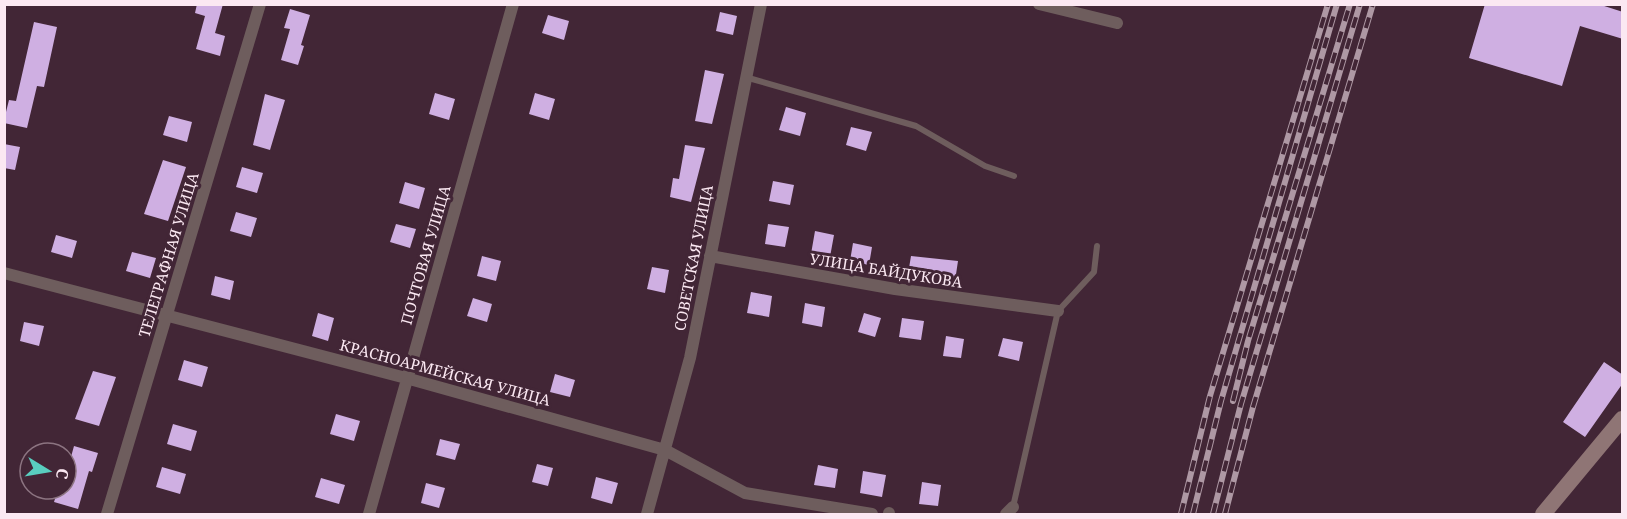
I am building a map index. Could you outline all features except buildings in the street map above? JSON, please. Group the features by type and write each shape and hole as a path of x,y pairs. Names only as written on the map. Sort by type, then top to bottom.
{"street":[{"name":"ТЕЛЕГРАФНАЯ УЛИЦА","path":"107,514 260,4"},
{"name":"ПОЧТОВАЯ УЛИЦА","path":"369,514 513,4"},
{"name":"СОВЕТСКАЯ УЛИЦА","path":"647,514 690,358 761,4"},
{"path":"1039,4 1117,24"},
{"name":"УЛИЦА БАЙДУКОВА","path":"710,256 896,289 1058,311"},
{"name":"КРАСНОАРМЕЙСКАЯ УЛИЦА","path":"4,273 167,314 665,450 745,493 872,514"},
{"path":"1543,514 1623,419"}],"lane":[{"path":"745,77 916,126 985,166 1014,176"},
{"path":"1010,511 1058,311 1094,272 1097,246"}],"railway":[{"path":"1181,514 1210,396 1328,4"},
{"path":"1193,514 1221,401 1337,4"},
{"path":"1233,401 1248,341 1350,4"},
{"path":"1213,514 1241,404 1360,4"},
{"path":"1225,514 1253,407 1373,4"}]}
